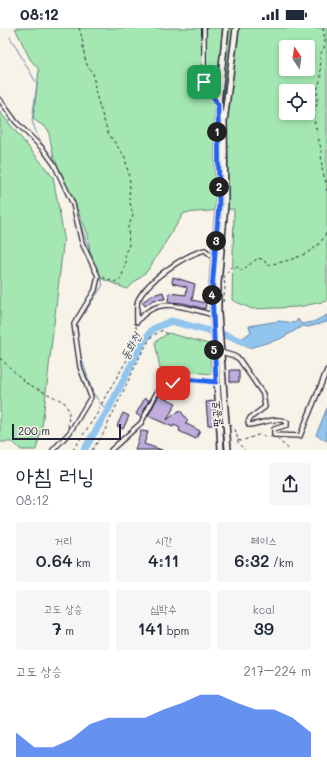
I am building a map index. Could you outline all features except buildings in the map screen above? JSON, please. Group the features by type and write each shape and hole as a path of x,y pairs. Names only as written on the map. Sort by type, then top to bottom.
{"main road":[{"path":"221,450 212,314 213,257 219,204 218,105 226,28"},
{"path":"218,316 220,262 225,204 224,122 236,28"},
{"name":"팔공로","path":"218,316 228,450"}],"street":[{"path":"204,28 204,82 218,105 224,122"},
{"path":"0,100 16,122 43,149 54,164 72,204 82,243 98,276 95,290 74,324 80,368 91,397 70,432 53,450"},
{"path":"137,322 137,302 148,287 185,257 193,253 205,250 213,257"},
{"path":"137,322 149,310 164,304 218,316"},
{"path":"221,352 234,356 239,360 263,394 265,407 250,418 248,422 250,425 273,420 287,422 287,425 274,429 274,435 300,436 327,370"},
{"path":"111,450 141,423 157,392 173,383 185,379 216,382"}],"path":[{"path":"79,28 85,56 90,70 93,73 96,95 105,124 110,137 125,157 130,182 128,192 133,216 128,226 129,245 125,253 126,262 122,276 121,279 114,282 102,277"},
{"path":"323,28 324,48 320,55 321,78 317,90 317,104 313,116 321,149 322,169 327,186"},
{"path":"220,304 222,303 225,288 224,276 231,268 238,267 241,271 258,258 264,260 267,266 290,260 315,248 323,242 327,230"},
{"path":"73,450 101,406 130,355 136,339 137,322"},
{"path":"92,450 103,434 142,352 152,336 163,330 168,335"},
{"path":"0,358 26,383 64,402 69,411 68,427 70,432"},
{"path":"227,422 235,429 238,440 245,450"},
{"path":"238,440 243,441 252,436 261,435 278,440 290,450"}],"green space":[{"path":"15,28 327,28 327,301 298,307 252,309 232,300 234,209 184,213 148,270 127,289 100,278 90,254 88,234 54,158 48,129 33,119 39,70 30,59"},
{"path":"0,112 53,177 64,237 42,427 36,450 21,450 13,442 0,442"},
{"path":"168,333 209,344 212,374 160,369 155,342"}],"water":[{"path":"327,315 327,322 308,327 303,326 280,339 249,348 237,342 251,332 249,326 279,321 295,323 298,319 301,324 313,322"},
{"path":"327,408 327,441 316,435"}],"waterway":[{"path":"10,37 37,84 32,121 39,139 61,172 67,187"},
{"path":"76,211 95,266"},
{"path":"79,347 77,324 103,285 100,277"},
{"name":"동화천","path":"84,450 107,412 143,342 153,329 171,321 228,336 247,343"},
{"path":"80,354 93,393 107,412"}],"route":[{"path":"173,383 185,379 216,382 212,290 213,257 217,234 219,204 217,128 218,105 204,82"}]}
